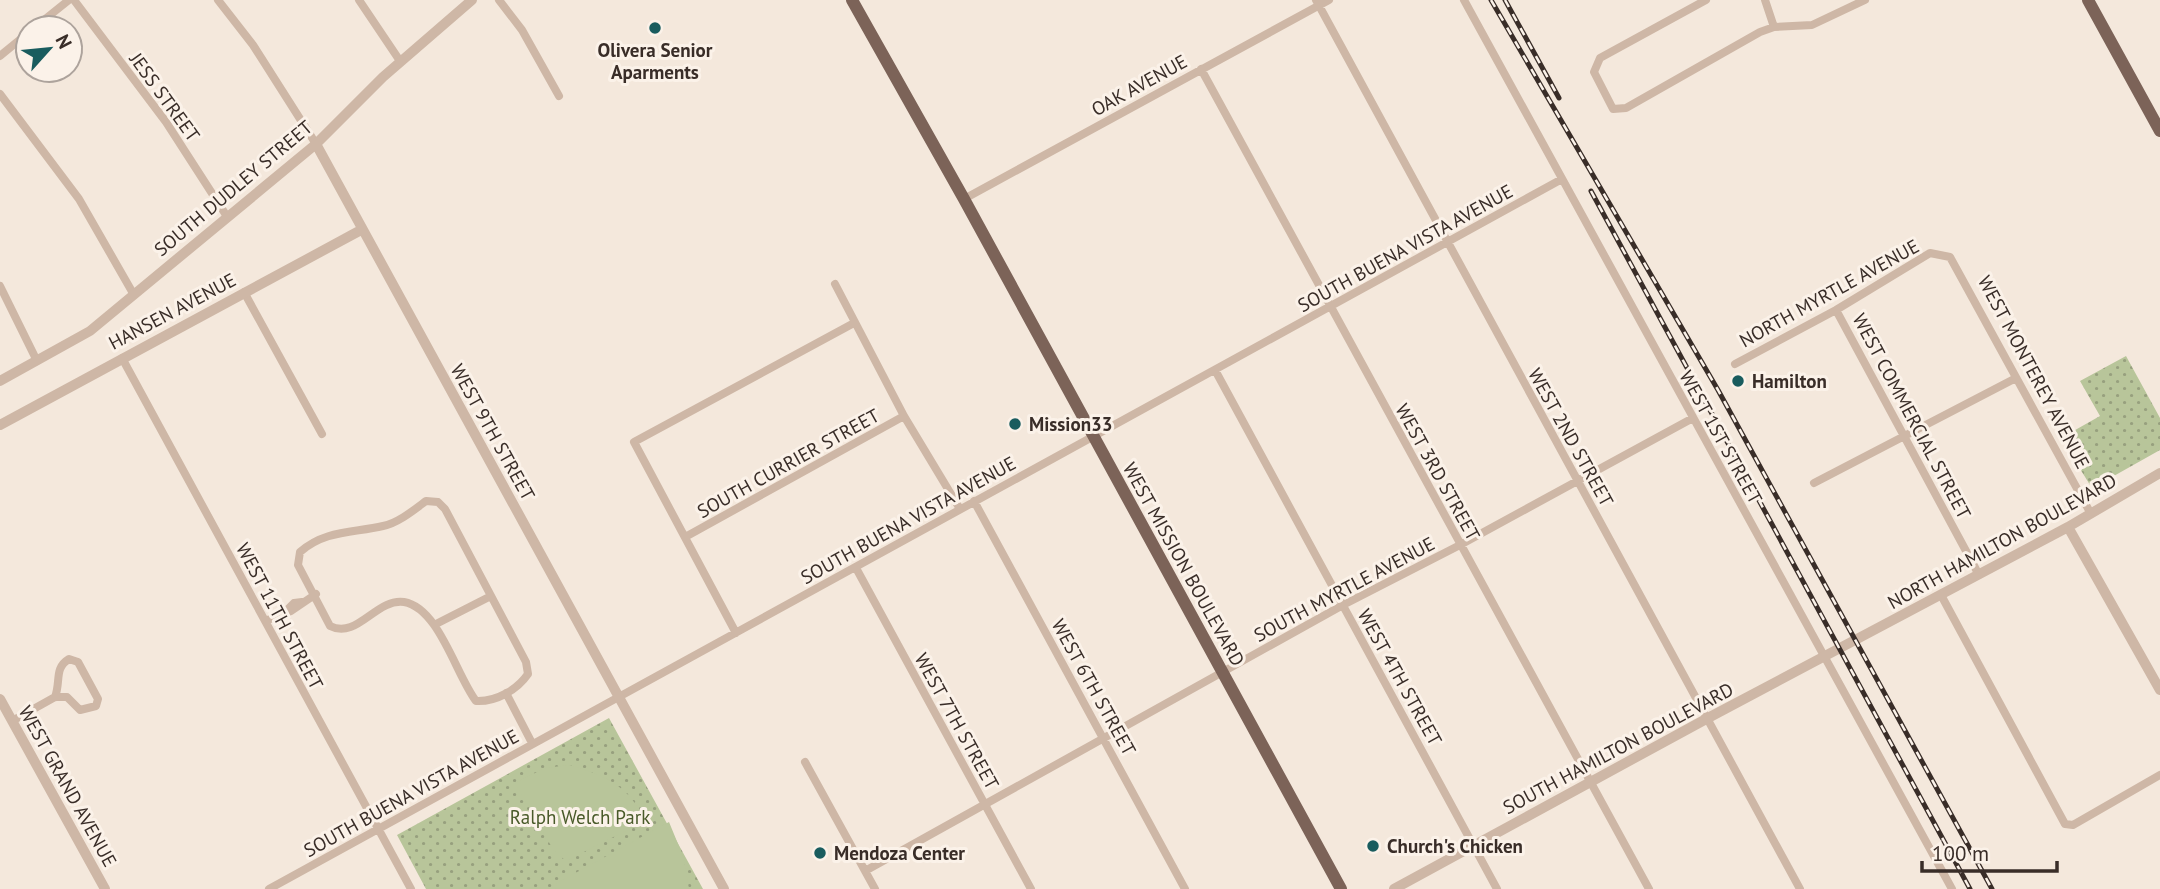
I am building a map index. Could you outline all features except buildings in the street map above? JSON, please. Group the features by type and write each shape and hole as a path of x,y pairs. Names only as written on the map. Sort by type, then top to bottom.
{"main road":[{"name":"WEST MISSION BOULEVARD","path":"852,0 964,199 1221,674 1341,889"},
{"path":"2088,0 2160,131"}],"street":[{"path":"53,14 72,0"},
{"name":"JESS STREET","path":"72,0 166,122 226,215"},
{"name":"WEST 9TH STREET","path":"218,0 253,45 316,144 724,889"},
{"path":"359,0 400,61"},
{"name":"SOUTH DUDLEY STREET","path":"0,381 90,331 226,215 316,144 400,61 472,0"},
{"path":"499,0 522,30 559,96"},
{"name":"OAK AVENUE","path":"964,199 1318,3 1329,0"},
{"name":"WEST 1ST STREET","path":"1464,0 1952,889"},
{"path":"1706,0 1600,58 1594,72 1613,109 1626,108 1774,27 1812,25 1865,0"},
{"path":"1765,0 1774,27"},
{"name":"WEST 2ND STREET","path":"1318,3 1447,245 1800,889"},
{"path":"0,56 14,44"},
{"name":"WEST 3RD STREET","path":"1200,69 1649,889"},
{"path":"0,94 79,199 134,295"},
{"name":"SOUTH BUENA VISTA AVENUE","path":"270,889 974,501 1447,245 1562,179"},
{"name":"HANSEN AVENUE","path":"0,425 361,230"},
{"name":"NORTH MYRTLE AVENUE","path":"1735,364 1836,310 1930,253 1940,253"},
{"name":"WEST MONTEREY AVENUE","path":"1940,253 1950,257 1957,265 2091,514"},
{"path":"835,284 904,416 960,509"},
{"path":"0,286 37,361"},
{"path":"244,292 322,434"},
{"name":"WEST COMMERCIAL STREET","path":"1836,310 1979,575"},
{"path":"736,633 634,442 855,323"},
{"name":"WEST 11TH STREET","path":"122,358 411,889"},
{"name":"WEST 4TH STREET","path":"1215,370 1497,889"},
{"path":"1814,483 2016,378"},
{"name":"SOUTH CURRIER STREET","path":"687,537 904,416"},
{"name":"SOUTH MYRTLE AVENUE","path":"865,870 1221,674 1342,604 1460,545 1693,418"},
{"name":"NORTH HAMILTON BOULEVARD","path":"1860,639 2068,527 2160,473"},
{"path":"426,501 438,502 445,509 489,597 526,662 528,674 522,683 506,693 488,702 476,701 424,611 408,603 396,601 340,631 330,626 316,594 298,565 300,552 307,546 340,531 385,526 426,501"},
{"name":"WEST 6TH STREET","path":"974,501 1185,889"},
{"path":"2068,527 2160,690"},
{"name":"WEST 7TH STREET","path":"856,568 1031,889"},
{"path":"265,621 301,605 316,594"},
{"path":"1941,595 2065,824 2074,825 2160,775"},
{"path":"434,625 489,597"},
{"name":"SOUTH HAMILTON BOULEVARD","path":"1394,889 1708,718 1860,639"},
{"path":"12,721 55,697 67,697 80,710 96,706 98,699 78,662 69,659 58,670 60,685 55,697"},
{"path":"506,693 532,743"},
{"name":"WEST GRAND AVENUE","path":"0,699 105,889"},
{"path":"805,762 875,889"}],"green space":[{"path":"2126,356 2160,418 2160,450 2096,486 2090,485 2061,438 2100,416 2080,381"},
{"name":"Ralph Welch Park","path":"609,718 703,889 426,889 397,835"},
{"path":"570,765 615,784 632,799 645,821 566,861 554,851 515,783 545,768"},
{"path":"669,822 683,856 689,889 555,889 557,883"}],"railway":[{"path":"1491,0 1718,390 1992,889"},
{"path":"1505,0 1559,98"},
{"path":"1591,191 1970,889"}],"place":[{"name":"Olivera Senior Aparments","path":"655,28"},
{"name":"Hamilton","path":"1738,381"},
{"name":"Mission33","path":"1015,424"},
{"name":"Church's Chicken","path":"1373,846"},
{"name":"Mendoza Center","path":"820,853"}]}
